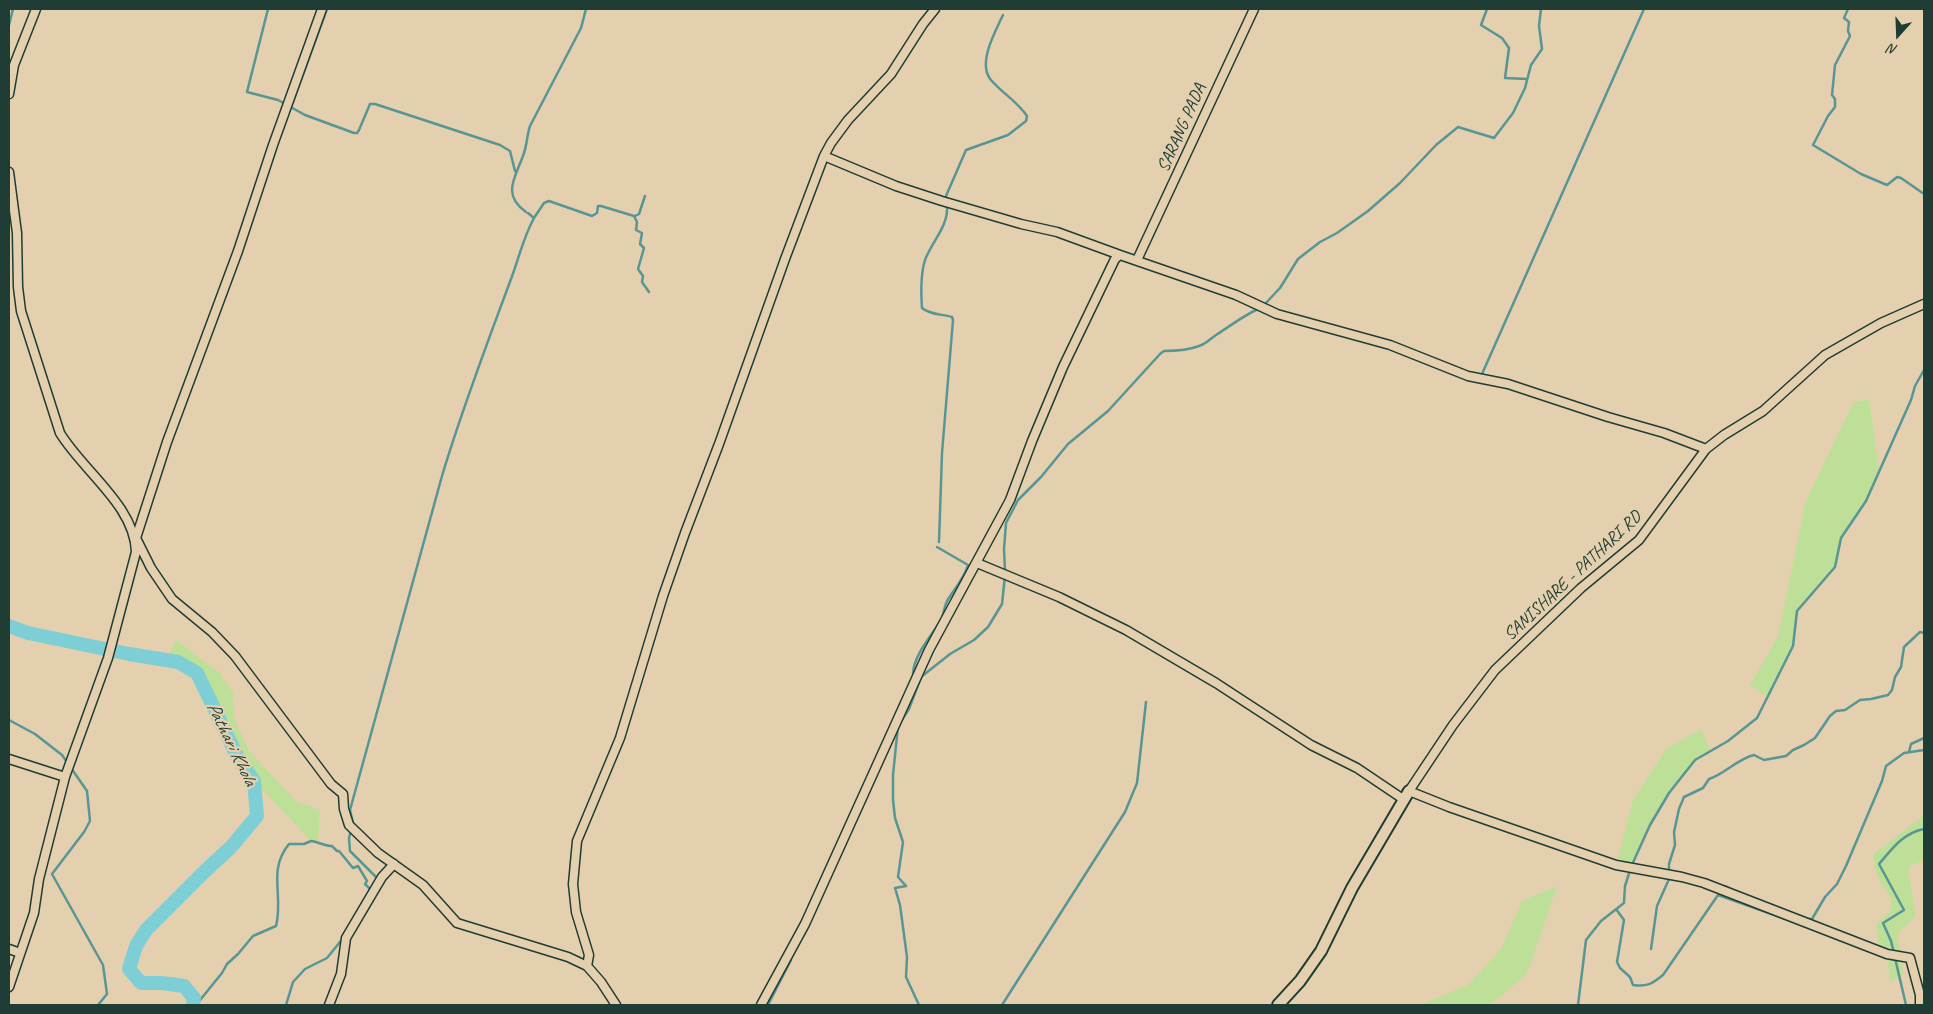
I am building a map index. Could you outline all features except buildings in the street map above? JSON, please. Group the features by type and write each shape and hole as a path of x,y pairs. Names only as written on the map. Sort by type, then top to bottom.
{"street":[{"path":"9,94 14,65 36,9"},
{"path":"9,986 34,914 39,879 65,777 114,637 136,552 136,538 168,442 238,251 273,145 322,9"},
{"path":"587,966 589,954 576,912 573,884 577,841 620,738 663,596 685,533 824,156 848,120 891,74 934,9"},
{"name":"SARANG PADA","path":"1137,260 1254,9"},
{"path":"824,156 896,186 1021,224 1057,232 1236,295 1277,314 1390,345 1468,376 1508,384 1608,417 1664,433 1706,449"},
{"path":"9,172 17,233 18,287 21,311 60,433 68,447 115,501 127,519 151,568 172,599 212,632 235,656 331,784 343,794 344,809 350,824 378,853 422,885 457,923 568,957 587,966 601,982 616,1005"},
{"path":"761,1005 805,924 929,650 1010,500 1063,366 1115,259 1120,255"},
{"name":"SANISHARE - PATHARI RD","path":"1406,795 1453,724 1495,670 1581,588 1639,540 1706,449 1724,435 1763,411 1825,355 1881,324 1924,304"},
{"path":"977,563 1067,600 1126,630 1216,683 1311,745 1406,795 1449,807 1616,865 1704,883 1887,954 1910,958 1920,995 1920,1005"},
{"path":"9,759 65,777"},
{"path":"1278,1005 1322,951 1352,888 1406,795"},
{"path":"329,1005 341,974 346,938 382,877 394,864"},
{"path":"9,949 20,953"}],"green space":[{"path":"1869,399 1879,469 1866,501 1841,538 1835,567 1797,611 1793,646 1768,697 1750,685 1778,636 1805,503 1853,403"},
{"path":"176,640 220,673 233,693 234,718 249,751 296,801 320,810 318,842 311,841 254,781 238,758 197,673 178,662 167,660"},
{"path":"1701,729 1711,751 1695,761 1666,797 1631,867 1616,865 1633,800 1666,749"},
{"path":"1924,815 1924,860 1908,867 1916,916 1897,934 1903,975 1890,982 1887,954 1878,943 1876,924 1890,911 1892,899 1876,873 1874,854"},
{"path":"1557,886 1527,974 1495,1001 1486,1005 1421,1005 1469,984 1501,949 1522,901"}],"waterway":[{"path":"9,25 13,9"},
{"path":"268,9 247,92 278,100 305,115 354,133 357,133 359,130 370,104 375,104 500,145 510,151 515,171"},
{"path":"291,107 327,9"},
{"path":"526,212 518,205 512,191 530,126 581,28 586,9"},
{"path":"1487,9 1481,25 1502,38 1509,48 1505,78 1527,79"},
{"path":"1264,305 1280,288 1298,259 1320,242 1337,233 1368,211 1400,183 1436,145 1458,127 1494,138 1513,113 1525,88 1531,65 1542,49 1539,26 1541,9"},
{"path":"1482,374 1644,9"},
{"path":"1848,9 1844,18 1849,22 1848,31 1850,36 1835,65 1832,95 1835,99 1835,107 1828,116 1813,145 1861,174 1887,185 1897,177 1901,178 1924,194"},
{"path":"946,200 966,150 1008,135 1026,121 1027,116 1023,111 995,85 987,73 986,65 989,48 1003,15"},
{"path":"635,216 639,214 645,196"},
{"path":"534,218 544,203 549,201 592,216 597,213 598,206 634,216 637,222 636,230 642,233 640,244 644,248 638,269 643,276 642,282 649,292"},
{"path":"939,542 942,453 953,320 952,317 932,313 922,308 921,290 925,260 943,227 947,205"},
{"path":"378,879 350,851 349,838 353,823 350,810 442,476 475,377 534,218 528,213"},
{"path":"1005,571 1006,523 1018,500 1041,477 1068,444 1108,411 1164,351 1186,349 1206,343 1258,309"},
{"path":"1578,1005 1586,940 1601,921 1624,903 1625,886 1631,867 1650,825 1669,793 1695,760 1728,741 1757,718 1793,646 1797,611 1835,567 1841,538 1866,501 1911,400 1915,386 1924,370"},
{"path":"913,674 916,660 941,620 947,601 968,565 937,547"},
{"path":"919,1005 906,977 907,957 900,905 895,888 906,886 898,877 903,842 895,818 893,800 893,775 898,726 909,709 921,677 950,654 974,640 988,627 1002,604 1005,576"},
{"name":"Pathari Khola","path":"9,626 28,633 178,662 197,673 238,758 254,781 257,816 231,847 146,930 136,946 129,969 141,983 184,986 194,998 193,1005"},
{"path":"1651,949 1657,906 1669,879 1669,864 1675,845 1674,832 1679,809 1684,797 1703,788 1709,779 1748,757 1754,755 1764,760 1786,756 1815,738 1830,716 1836,711 1845,710 1860,700 1888,695 1892,690 1895,677 1901,667 1904,647 1920,632 1924,633"},
{"path":"1002,1005 1125,812 1137,783 1146,702"},
{"path":"9,720 35,734 62,755 87,791 90,821 84,832 52,874 103,965 107,994 98,1005"},
{"path":"1909,752 1911,744 1924,738"},
{"path":"1807,919 1812,919 1825,897 1837,884 1882,781 1886,766 1904,753 1924,750"},
{"path":"1894,953 1883,923 1904,910 1879,864 1893,847 1904,838 1924,829"},
{"path":"311,841 332,846 339,851 353,868 358,866 367,881 365,884 371,890"},
{"path":"196,1005 227,964 253,936 276,926 278,915 277,874 282,854 289,844 304,844 311,841"},
{"path":"1724,888 1725,886 1739,893"},
{"path":"1616,909 1624,920 1617,962 1620,968 1630,977 1633,985 1638,986 1656,981 1663,975 1718,895 1800,924"},
{"path":"286,1005 293,982 305,969 327,958 344,937"},
{"path":"1884,957 1896,960"},
{"path":"1895,958 1906,1005"},
{"path":"768,1005 791,960"}]}
